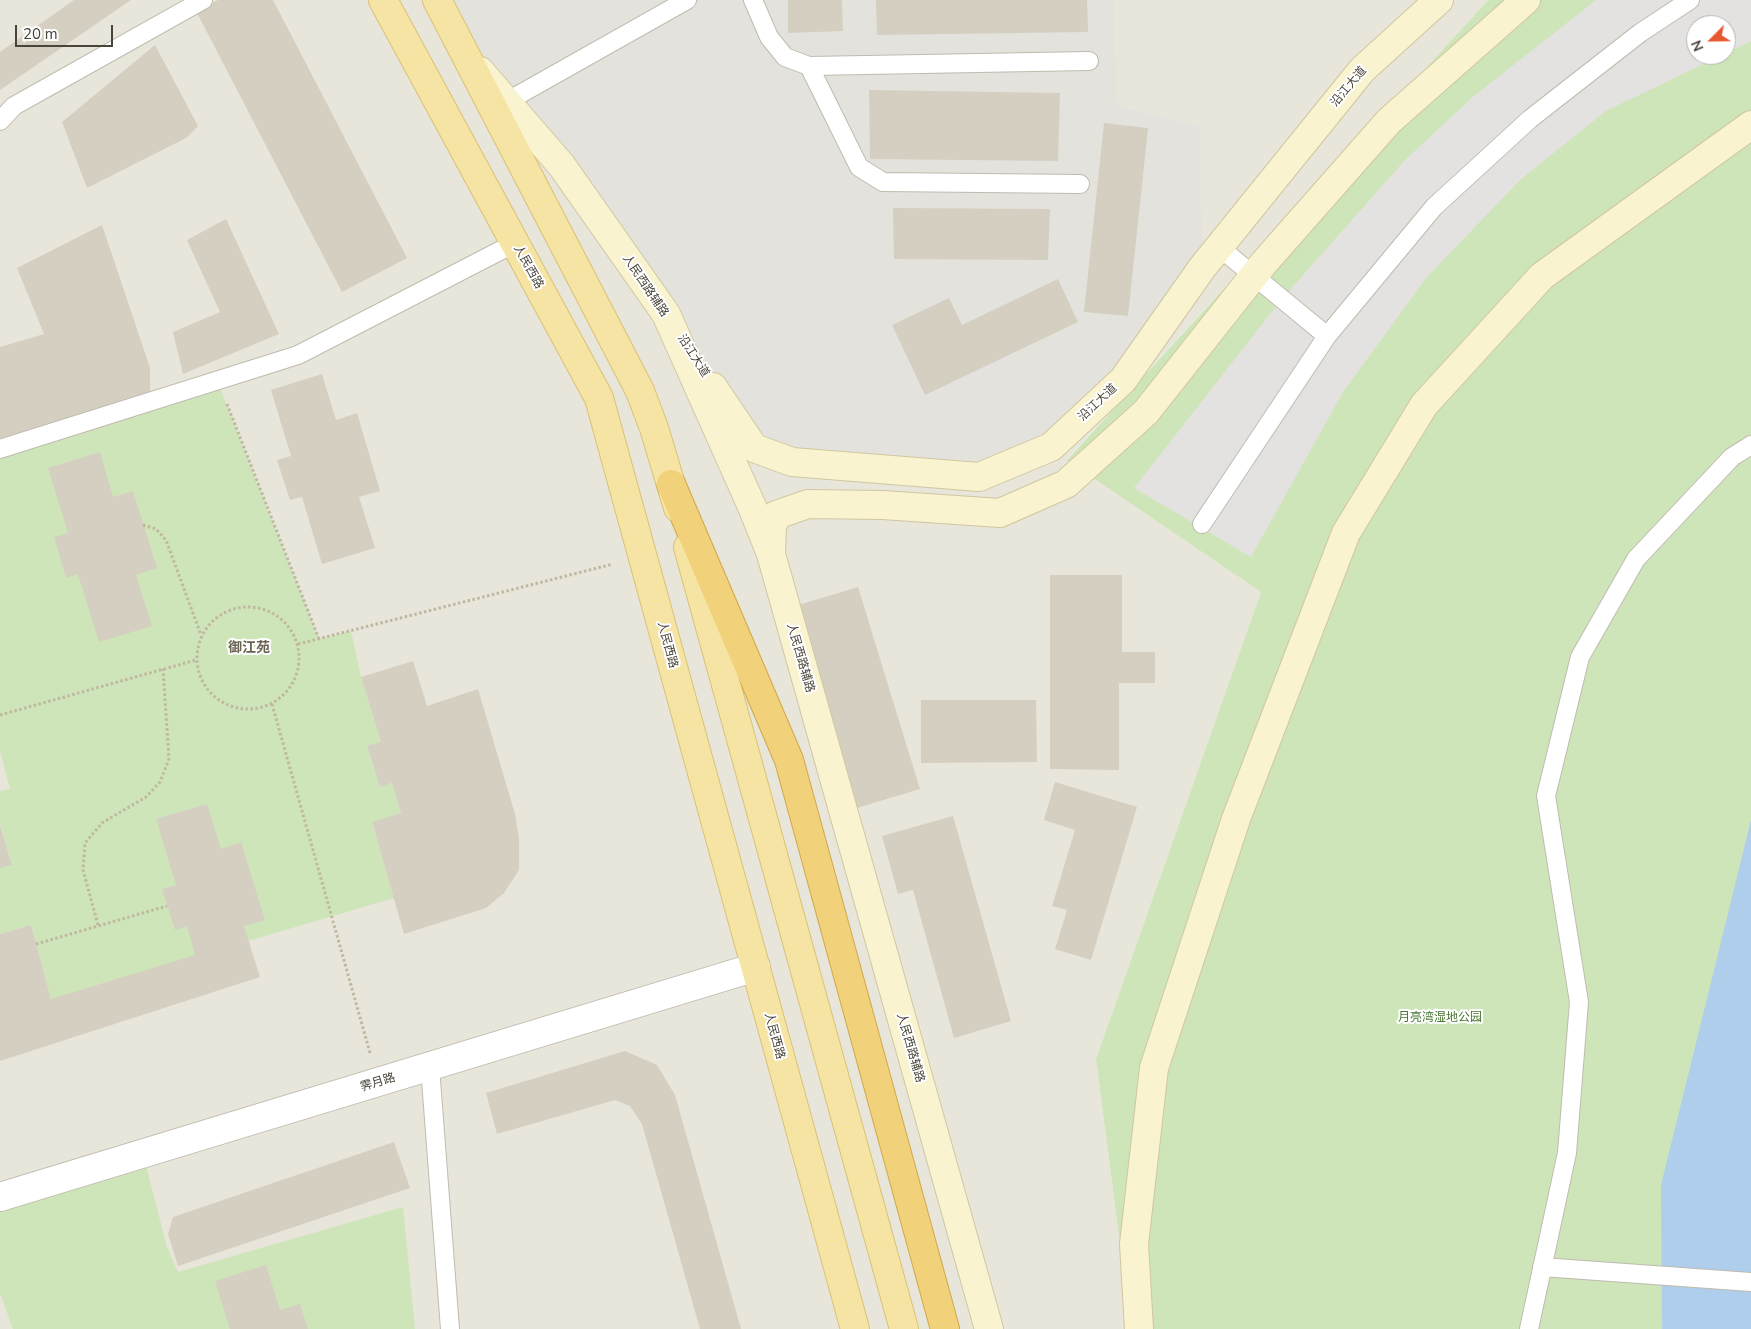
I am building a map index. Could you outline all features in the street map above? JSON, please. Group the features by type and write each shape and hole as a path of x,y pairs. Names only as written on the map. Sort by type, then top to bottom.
{"highway":[{"path":"671,484 789,760 945,1329"}],"main road":[{"name":"人民西路","path":"383,0 599,398 855,1329"},
{"path":"437,0 640,391 654,428 904,1329"}],"street":[{"name":"沿江大道","path":"666,314 754,448 792,462 979,476 1051,447 1123,380 1219,247 1362,70 1439,0"},
{"path":"771,554 772,526 776,515 808,504 883,505 1000,514 1066,484 1146,412 1253,277 1388,120 1526,0"},
{"name":"人民西路辅路","path":"466,56 562,166 666,314 771,554 989,1329"},
{"path":"1139,1329 1134,1244 1154,1068 1236,819 1346,533 1424,405 1542,276 1751,125"},
{"name":"霁月路","path":"0,1197 756,967"}],"lane":[{"path":"0,120 14,106 203,0"},
{"path":"506,102 687,0"},
{"path":"753,0 769,37 785,57 809,66 1089,61"},
{"path":"1202,524 1326,336 1434,207 1530,120 1640,33 1690,0"},
{"path":"809,66 859,167 882,182 1080,184"},
{"path":"0,449 298,355 515,243"},
{"path":"1219,247 1326,336"},
{"path":"1529,1329 1568,1153 1579,1002 1546,796 1580,657 1636,559 1732,457 1751,445"},
{"path":"430,1067 450,1329"},
{"path":"1542,1267 1751,1282"}],"path":[{"path":"217,380 319,639"},
{"path":"143,525 156,529 166,540 202,636"},
{"path":"298,644 643,556"},
{"path":"248,606 264,609 279,617 291,629 298,644 299,662 295,679 286,694 272,704 256,710 238,710 222,703 208,692 199,677 196,660 202,636 217,616 232,609 248,606"},
{"path":"0,715 196,660"},
{"path":"98,926 82,870 85,844 102,823 146,797 160,782 169,759 163,669"},
{"path":"272,704 378,1082"},
{"path":"36,944 167,906"}],"shaded area":[{"path":"0,0 1488,0 1067,459 1261,592 1096,1059 1131,1329 0,1329"},
{"path":"437,0 1113,0 1117,106 1199,126 1202,268 1051,447 979,477 754,448"},
{"path":"1596,0 1751,0 1751,41 1736,48 1736,15 1686,15 1686,65 1701,65 1606,111 1520,180 1427,277 1343,392 1251,557 1134,488 1281,300 1405,160 1474,96"}],"green space":[{"name":"月亮湾湿地公园","path":"1488,0 1751,0 1751,1329 1131,1329 1096,1059 1261,592 1067,460"},
{"path":"217,380 319,639 351,631 361,677 381,742 367,747 380,787 392,783 401,813 372,823 394,898 51,999 31,925 0,934 0,868 12,864 0,822 0,791 10,789 0,751 0,449"},
{"path":"143,1154 167,1247 178,1272 403,1207 415,1329 13,1329 0,1293 0,1197"}],"water":[{"path":"1751,820 1751,1329 1662,1329 1661,1185"}],"building":[{"path":"74,0 131,0 0,90 0,52"},
{"path":"218,0 273,0 407,258 342,292 196,11"},
{"path":"788,0 842,0 843,31 788,33"},
{"path":"876,0 1087,0 1088,32 877,35"},
{"path":"155,45 198,126 186,138 87,188 62,122"},
{"path":"869,90 1060,93 1058,161 870,159"},
{"path":"1104,123 1148,128 1128,316 1084,312"},
{"path":"893,208 1050,209 1048,260 894,259"},
{"path":"226,219 279,334 183,374 173,332 220,312 187,240"},
{"path":"102,225 150,368 150,394 0,439 0,347 44,334 17,268"},
{"path":"1058,279 1078,322 925,395 892,325 949,298 962,325"},
{"path":"322,374 336,420 357,413 380,491 359,497 375,548 322,564 302,497 290,500 277,460 291,456 271,390"},
{"path":"100,452 113,497 133,491 157,568 136,575 152,626 99,642 78,574 66,578 54,537 68,533 48,468"},
{"path":"1050,575 1122,575 1122,652 1155,652 1155,683 1119,683 1119,770 1050,769"},
{"path":"858,587 920,789 857,808 795,606"},
{"path":"413,661 427,706 478,689 515,814 519,839 519,870 504,893 486,908 404,934 372,822 401,813 392,783 380,787 367,746 381,742 361,677"},
{"path":"921,700 1036,700 1037,762 921,763"},
{"path":"1055,782 1137,807 1091,960 1055,949 1067,910 1052,906 1075,830 1044,820"},
{"path":"207,804 221,849 241,842 265,920 244,926 260,977 0,1061 0,934 31,925 51,999 195,955 187,926 175,930 162,889 176,885 156,819"},
{"path":"953,816 1011,1021 954,1038 913,890 898,894 882,836"},
{"path":"0,824 12,865 0,868"},
{"path":"625,1051 657,1065 675,1095 741,1329 700,1329 642,1124 630,1106 615,1100 497,1134 486,1093"},
{"path":"394,1142 410,1188 178,1266 168,1234 173,1217"},
{"path":"266,1265 280,1310 300,1304 308,1329 230,1329 215,1281"}],"district":[{"name":"御江苑","path":"249,649"}]}
